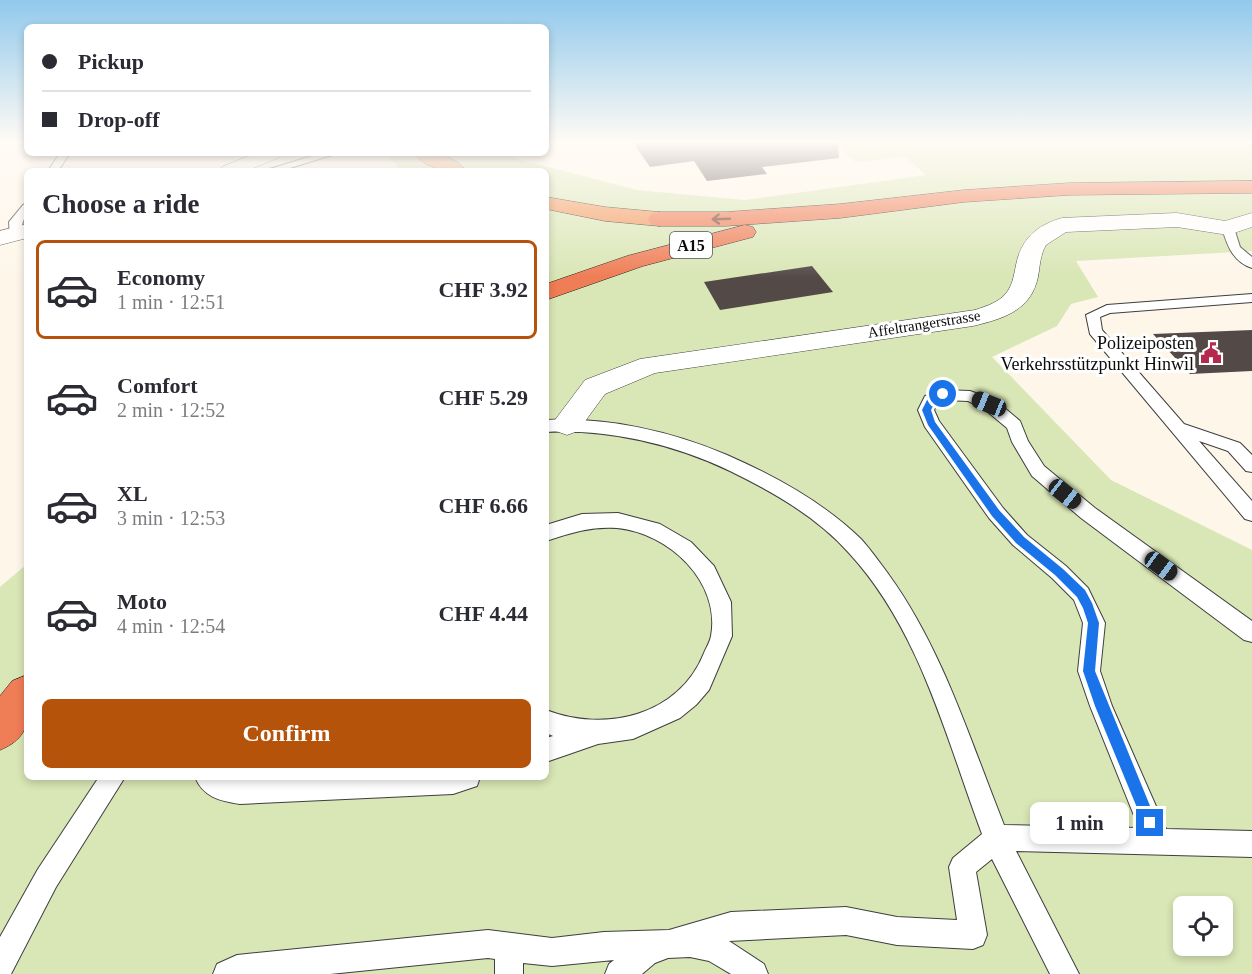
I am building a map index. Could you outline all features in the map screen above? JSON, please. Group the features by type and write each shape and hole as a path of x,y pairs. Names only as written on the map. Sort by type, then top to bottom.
{"highway":[{"name":"A15","path":"549,204 605,214 659,219 726,219 840,211 1026,191 1121,187 1252,187"},
{"name":"A15","path":"549,291 600,272 677,249 840,211"},
{"path":"0,729 24,699"}],"street":[{"name":"Affeltrangerstrasse","path":"556,425 595,387 651,365 973,318 999,310 1015,300 1023,288 1035,243 1046,233 1062,225 1177,220 1240,224"}],"lane":[{"path":"14,235 15,222 24,211"},
{"path":"1240,224 1234,249 1252,264"},
{"path":"1252,298 1107,309 1093,315 1095,331 1252,514"},
{"path":"1158,842 1101,706 1089,671 1094,623 1088,607 1081,594 1059,572 1020,540 996,513 931,423 926,410 931,400 943,394 970,396 999,411 1014,425 1020,442 1038,471 1088,513 1252,633"},
{"path":"556,425 670,440 736,465 801,502 853,543 903,609 942,692 997,838 1065,974"},
{"path":"1178,427 1234,447 1252,466"},
{"path":"549,749 596,732 636,727 672,711 700,686 717,655 722,639 721,607 714,585 702,565 686,548 666,534 637,523 605,519 574,522 550,529"},
{"path":"549,723 596,732"},
{"path":"0,964 47,878 111,780"},
{"path":"210,780 221,789 240,792 459,780"},
{"path":"619,974 645,953 731,926 846,921 897,931 973,935 962,867 997,838 1252,844"},
{"path":"227,974 237,969 488,944 552,952 603,946 690,943 712,947 734,958 754,974"},
{"path":"509,946 509,974"}],"green space":[{"path":"549,186 623,186 637,190 745,200 843,186 1252,186 1252,251 1076,261 1098,297 1071,304 1057,326 992,357 1111,480 1252,550 1252,974 0,974 0,587 24,567 24,780 549,780"}],"building":[{"path":"812,266 833,292 720,310 704,282"},
{"name":"Polizeiposten Verkehrsstützpunkt Hinwil","path":"1252,330 1252,371 1190,374 1153,334"}],"place":[{"name":"Polizeiposten Verkehrsstützpunkt Hinwil","path":"1211,353"}],"route":[{"path":"943,394 931,400 926,410 931,423 996,513 1020,540 1059,572 1081,594 1088,607 1094,623 1089,671 1101,706 1150,823"}]}
